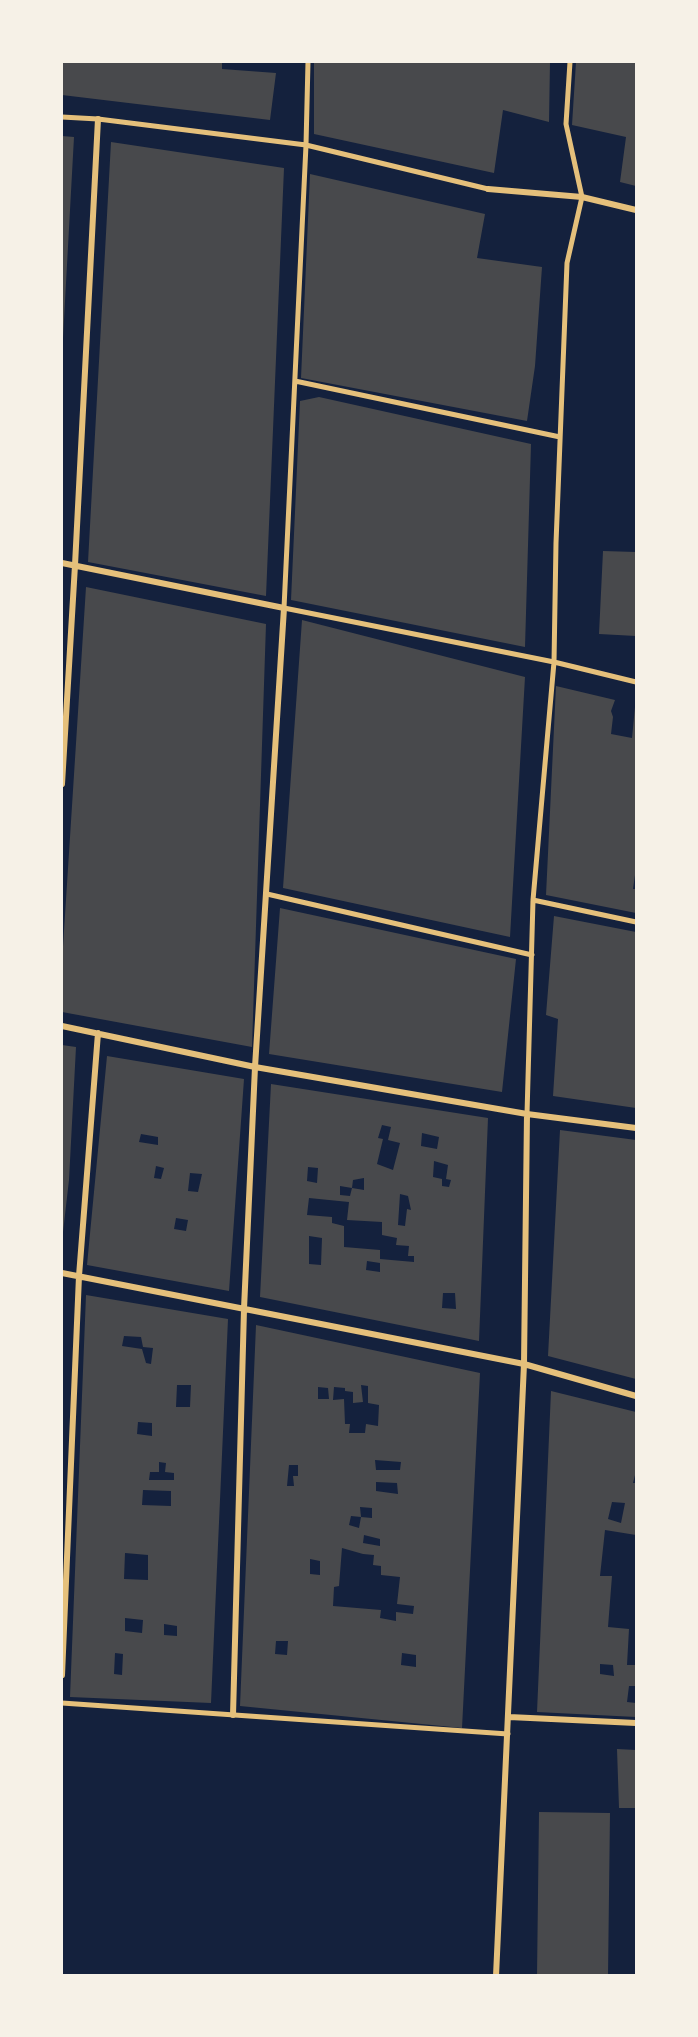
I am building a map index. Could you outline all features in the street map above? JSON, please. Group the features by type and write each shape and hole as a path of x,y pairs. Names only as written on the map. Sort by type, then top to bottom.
{"street":[{"path":"233,1715 244,1309 255,1067 284,608 308,62"},
{"path":"496,1976 524,1364 532,900 554,662 567,263 582,197 567,124 570,62"},
{"path":"62,117 98,119 306,145 488,189 582,197 636,210"},
{"path":"62,784 98,119"},
{"path":"295,381 560,437"},
{"path":"62,563 554,662 636,682"},
{"path":"267,894 532,955"},
{"path":"532,900 636,922"},
{"path":"62,1026 255,1067 527,1114 636,1128"},
{"path":"62,1675 79,1276 98,1033"},
{"path":"62,1273 524,1364 636,1396"},
{"path":"62,1703 508,1734"},
{"path":"509,1717 636,1723"}],"building":[{"path":"62,62 222,62 222,69 276,73 270,120 62,95"},
{"path":"314,62 550,62 549,122 503,110 494,173 314,134"},
{"path":"576,62 636,62 636,186 620,182 626,137 572,125"},
{"path":"62,136 74,137 63,338 62,338"},
{"path":"111,142 284,168 266,596 88,562"},
{"path":"310,174 485,214 477,258 542,267 535,366 527,421 301,378"},
{"path":"319,397 531,444 525,647 291,600 300,401"},
{"path":"603,551 636,552 636,636 599,634"},
{"path":"86,587 266,624 252,1047 62,1012 62,962"},
{"path":"302,620 525,677 510,937 283,888"},
{"path":"556,686 615,700 611,711 613,717 611,734 632,738 636,707 636,868 633,889 636,889 636,913 546,895"},
{"path":"280,908 516,959 502,1092 269,1054"},
{"path":"554,916 636,932 636,1108 553,1096 558,1019 546,1015"},
{"path":"62,1045 76,1047 69,1180 63,1232 62,1232"},
{"path":"107,1056 244,1079 229,1291 87,1265","holes":["141,1134 158,1137 158,1145 139,1142","156,1166 164,1168 161,1179 154,1178","190,1173 202,1174 198,1192 188,1191","176,1218 188,1220 186,1231 174,1229"]},
{"path":"271,1084 488,1118 479,1341 260,1297","holes":["382,1125 391,1127 388,1140 400,1143 393,1170 377,1164 383,1139 378,1138","422,1133 439,1137 437,1149 421,1146","434,1161 448,1165 446,1179 451,1180 449,1187 442,1186 442,1179 433,1177","308,1167 318,1168 317,1183 307,1181","364,1178 364,1190 352,1188 353,1180","340,1186 352,1188 350,1196 340,1195","400,1194 408,1196 411,1210 407,1209 405,1226 398,1225","309,1198 349,1202 347,1220 382,1222 382,1235 397,1238 396,1245 409,1246 408,1256 414,1256 414,1262 380,1259 380,1250 344,1247 344,1226 332,1223 332,1217 307,1215","309,1236 322,1238 321,1265 309,1264","367,1261 380,1263 380,1272 366,1270","443,1293 455,1293 456,1309 442,1308"]},
{"path":"560,1130 636,1140 636,1379 548,1356"},
{"path":"86,1295 228,1319 211,1703 70,1697","holes":["124,1336 141,1337 143,1347 153,1348 151,1364 146,1363 142,1349 122,1346","177,1385 191,1385 190,1407 176,1407","138,1422 152,1423 152,1436 137,1434","159,1462 166,1463 165,1472 174,1473 174,1480 149,1480 150,1472 159,1472","143,1490 171,1491 171,1506 142,1505","125,1553 148,1555 148,1580 124,1579","125,1618 143,1620 142,1633 125,1631","164,1624 177,1626 177,1636 164,1635","115,1653 123,1654 122,1675 114,1674"]},
{"path":"256,1325 480,1373 462,1728 240,1706","holes":["361,1385 368,1386 368,1403 379,1405 378,1426 366,1424 365,1433 349,1433 350,1424 345,1424 344,1399 333,1400 334,1387 345,1388 345,1391 353,1392 353,1403 363,1402","318,1387 328,1388 329,1399 318,1399","375,1460 401,1462 400,1470 376,1470","289,1465 298,1465 298,1476 293,1476 294,1486 287,1486","376,1482 397,1483 398,1494 376,1491","360,1507 372,1508 372,1518 361,1517","351,1516 361,1517 359,1528 349,1525","364,1535 380,1539 380,1546 363,1543","342,1548 374,1555 373,1565 381,1566 381,1575 400,1577 397,1604 414,1606 413,1614 396,1612 396,1621 380,1618 381,1610 333,1606 334,1587 339,1586","310,1559 320,1561 320,1575 310,1574","276,1641 288,1641 287,1655 275,1654","402,1653 416,1655 416,1667 401,1665"]},
{"path":"551,1391 636,1412 636,1471 633,1483 636,1483 636,1535 605,1530 600,1576 612,1576 608,1627 629,1629 627,1665 636,1665 636,1686 629,1686 627,1702 636,1703 636,1717 537,1712","holes":["612,1502 625,1503 621,1523 608,1519","600,1664 613,1665 614,1676 600,1674"]},
{"path":"617,1749 636,1750 636,1808 619,1808"},
{"path":"539,1812 610,1813 608,1976 537,1976"}]}
